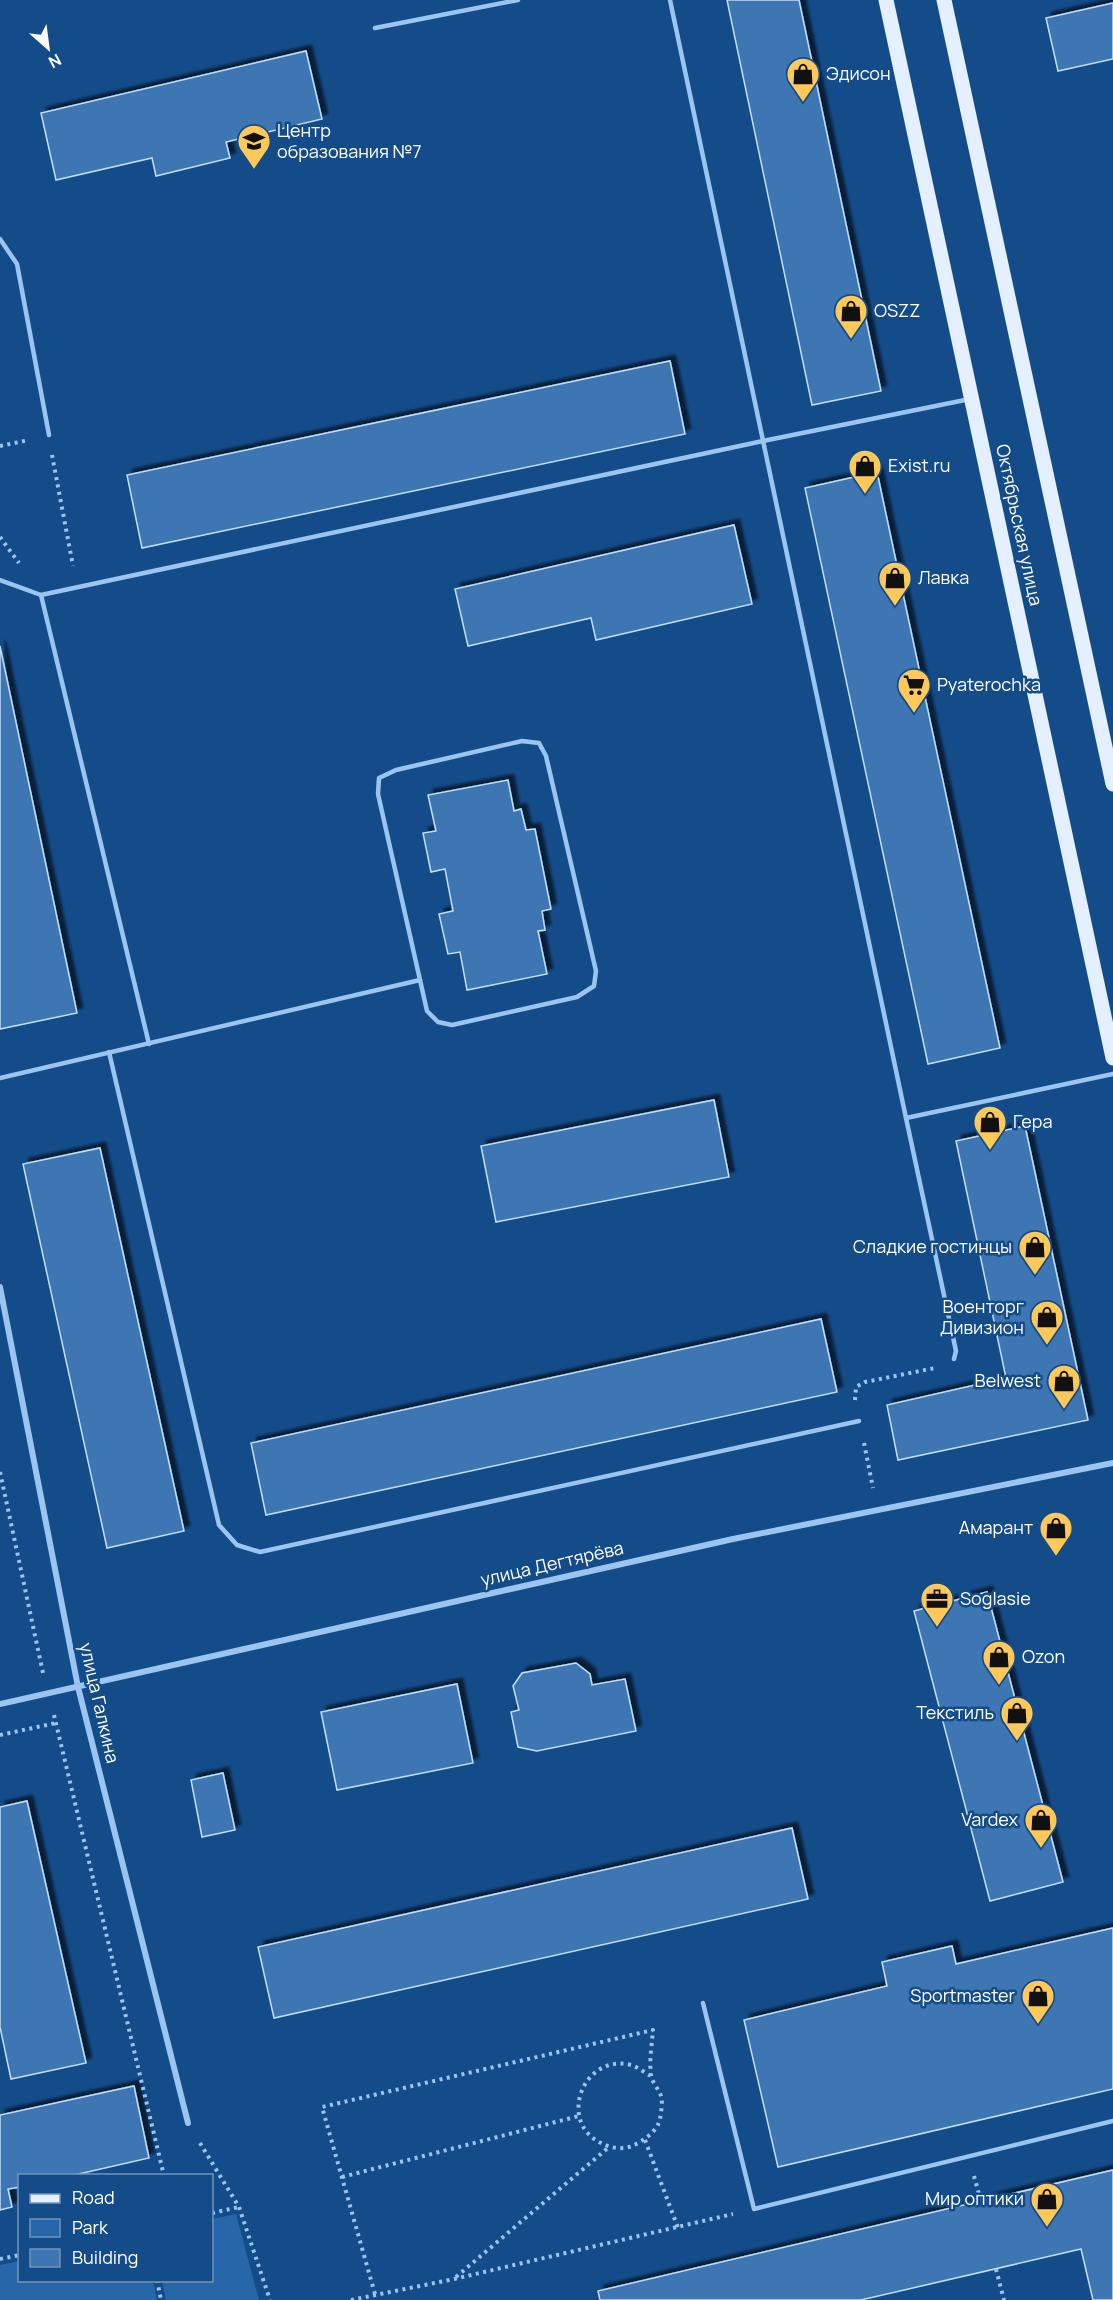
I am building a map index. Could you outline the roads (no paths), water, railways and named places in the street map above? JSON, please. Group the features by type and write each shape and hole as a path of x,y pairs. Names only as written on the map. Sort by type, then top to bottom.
{"main road":[{"name":"Октябрьская улица","path":"886,0 1113,1058"},
{"name":"Октябрьская улица","path":"944,0 1113,784"}],"street":[{"name":"улица Галкина","path":"0,1287 78,1687 188,2123"},
{"name":"улица Дегтярёва","path":"0,1704 733,1539 1113,1463"}],"lane":[{"path":"375,28 518,0"},
{"path":"670,0 956,1351 954,1359"},
{"path":"0,239 17,264 49,435"},
{"path":"0,580 41,595 972,398"},
{"path":"41,595 149,1044"},
{"path":"522,741 539,743 546,756 596,971 594,986 577,997 452,1025 438,1022 427,1011 420,981 378,794 379,778 396,770 522,741"},
{"path":"0,1078 420,981"},
{"path":"110,1052 219,1525 237,1545 260,1552 859,1421"},
{"path":"906,1118 1113,1074"},
{"path":"702,2003 754,2209 1113,2121"}],"place":[{"name":"Эдисон","path":"803,103"},
{"name":"Центр образования №7","path":"254,170"},
{"name":"OSZZ","path":"851,340"},
{"name":"Exist.ru","path":"865,495"},
{"name":"Лавка","path":"895,607"},
{"name":"Pyaterochka","path":"914,714"},
{"name":"Гера","path":"990,1151"},
{"name":"Сладкие гостинцы","path":"1035,1276"},
{"name":"Военторг Дивизион","path":"1047,1346"},
{"name":"Belwest","path":"1064,1410"},
{"name":"Амарант","path":"1056,1557"},
{"name":"Soglasie","path":"937,1628"},
{"name":"Ozon","path":"999,1686"},
{"name":"Текстиль","path":"1017,1742"},
{"name":"Vardex","path":"1041,1849"},
{"name":"Sportmaster","path":"1038,2025"},
{"name":"Мир оптики","path":"1047,2228"}]}
